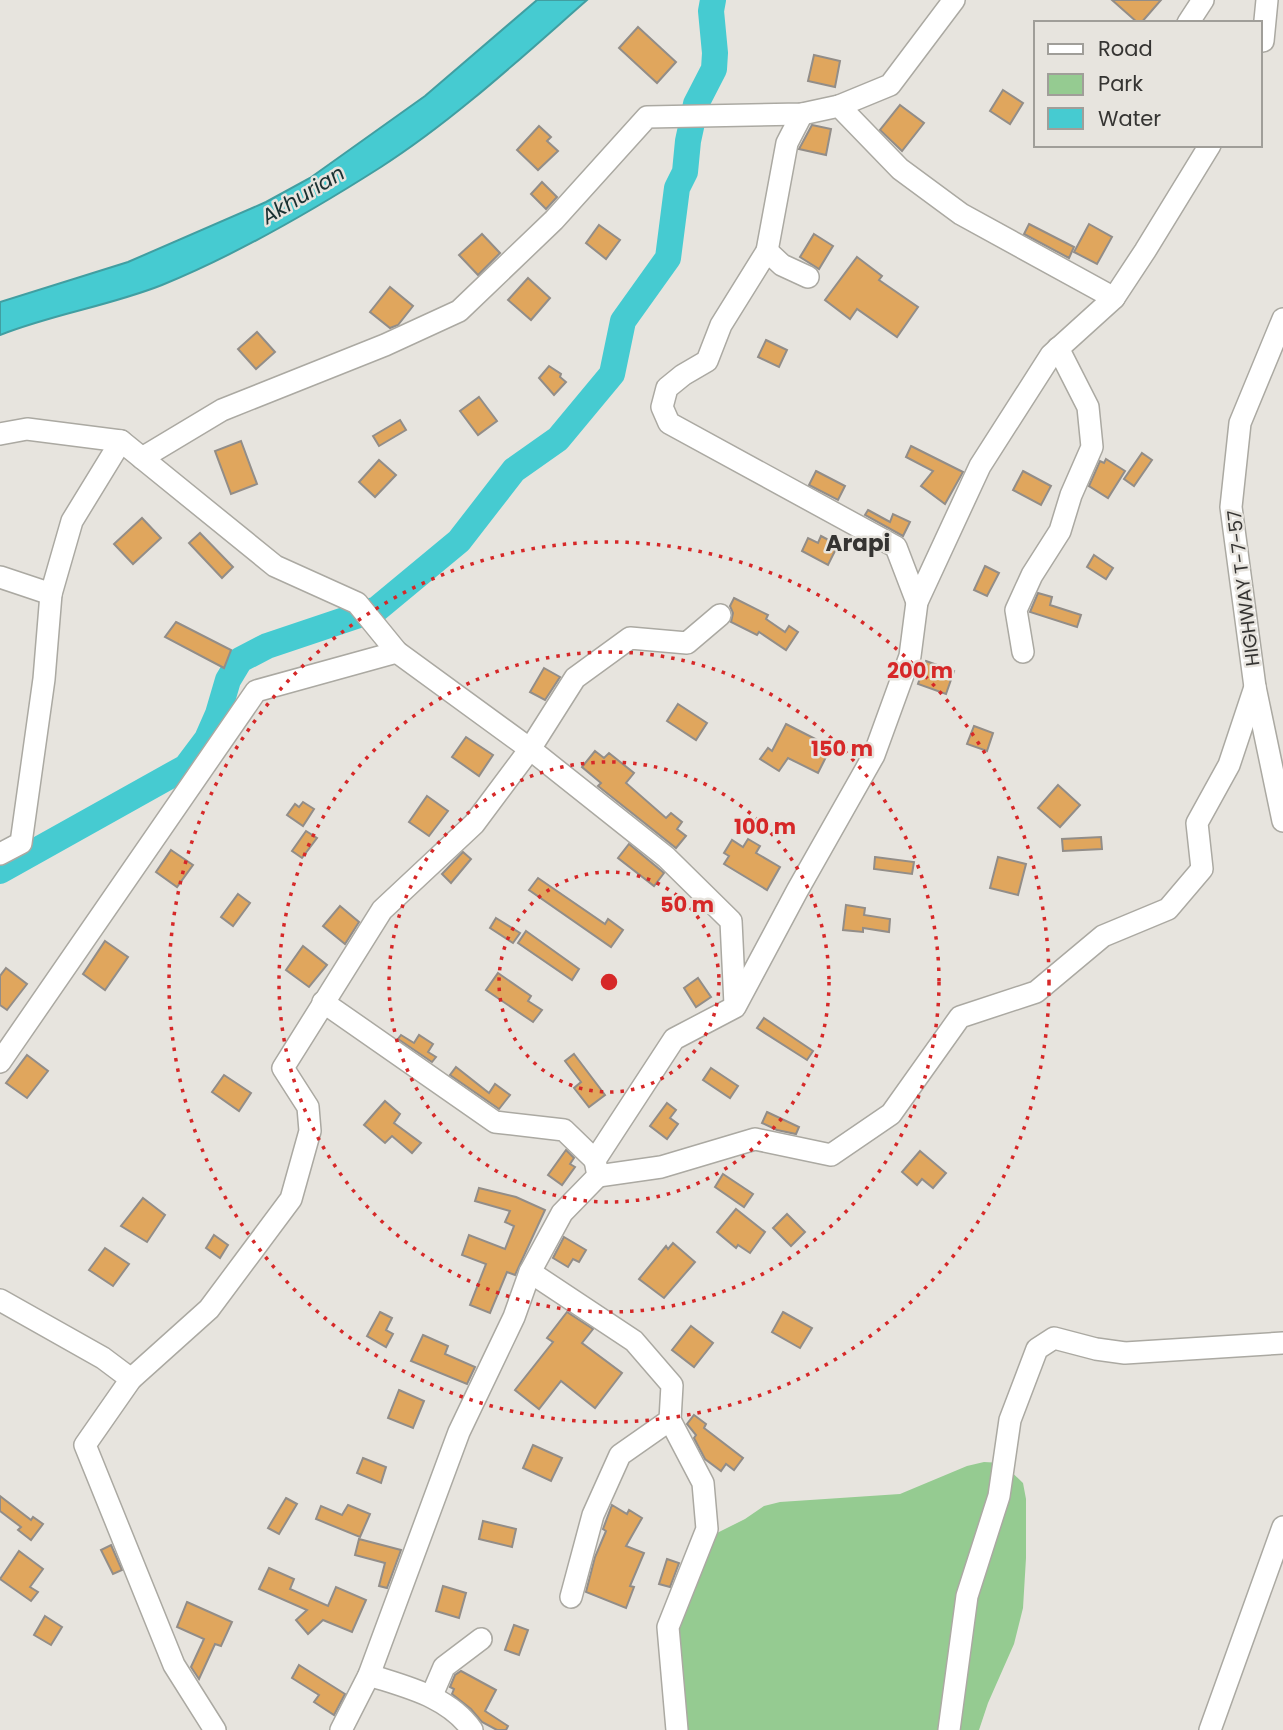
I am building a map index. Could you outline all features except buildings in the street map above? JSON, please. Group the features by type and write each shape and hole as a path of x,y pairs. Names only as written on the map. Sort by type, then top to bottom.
{"street":[{"path":"142,458 222,410 385,345 459,311 554,220 647,117 802,114 839,106 890,85 954,0"},
{"path":"1189,21 1203,0"},
{"path":"1262,44 1267,0"},
{"path":"1262,44 1283,16"},
{"path":"839,106 900,169 961,214 1114,298"},
{"path":"802,114 787,143 767,251 721,325 707,361 667,388 662,407 669,423 896,547 917,602"},
{"path":"341,1730 369,1675 459,1433 514,1317 530,1272 562,1213 597,1168 674,1038 735,1007 874,755 910,656 917,602 980,466 1051,355 1114,298 1209,147"},
{"path":"767,251 782,265 808,276"},
{"name":"HIGHWAY T-7-57","path":"1283,319 1240,423 1231,507 1255,687 1283,821"},
{"path":"1023,652 1016,610 1032,575 1060,531 1071,495 1092,447 1088,407 1058,348"},
{"path":"0,434 27,429 121,441 275,566 357,603 397,652 530,750 666,857 730,921 735,1007"},
{"path":"0,854 21,843 44,679 51,594 72,520 121,441"},
{"path":"0,577 51,594"},
{"path":"215,1730 174,1665 85,1445 131,1379 209,1308 291,1199 310,1132 308,1107 283,1068 382,910 474,824 530,750 576,678 630,638 687,643 720,615"},
{"path":"0,1062 256,691 397,652"},
{"path":"597,1168 661,1167 755,1139 831,1155 891,1114 960,1017 1036,992 1103,936 1168,909 1202,869 1197,823 1229,765 1255,687"},
{"path":"323,1002 495,1122 565,1130 597,1168"},
{"path":"530,1272 634,1340 672,1385 670,1420 703,1483 707,1529 668,1627 677,1730"},
{"path":"0,1300 103,1358 131,1379"},
{"path":"949,1730 967,1596 999,1496 1010,1420 1037,1349 1054,1338 1125,1353 1283,1343"},
{"path":"571,1597 593,1516 620,1455 670,1420"},
{"path":"1210,1730 1283,1527"},
{"path":"432,1695 444,1667 481,1639"},
{"path":"369,1675 432,1695 472,1730"}],"green space":[{"path":"984,1462 1002,1463 1023,1483 1026,1499 1026,1558 1023,1608 1014,1644 979,1730 686,1730 674,1687 680,1615 711,1536 764,1506 780,1502 900,1494 967,1466"}],"water":[{"name":"Akhurian","path":"537,0 587,0 461,109 408,149 355,183 246,246 162,285 0,335 0,302 128,262 266,202 310,178 425,96"}],"waterway":[{"path":"0,871 186,767 207,739 228,680 240,660 267,646 377,609 459,541 514,470 558,439 612,374 623,321 668,258 677,188 685,172 696,104 714,69 711,11 713,0"}],"district":[{"name":"Arapi","path":"858,543"}]}
